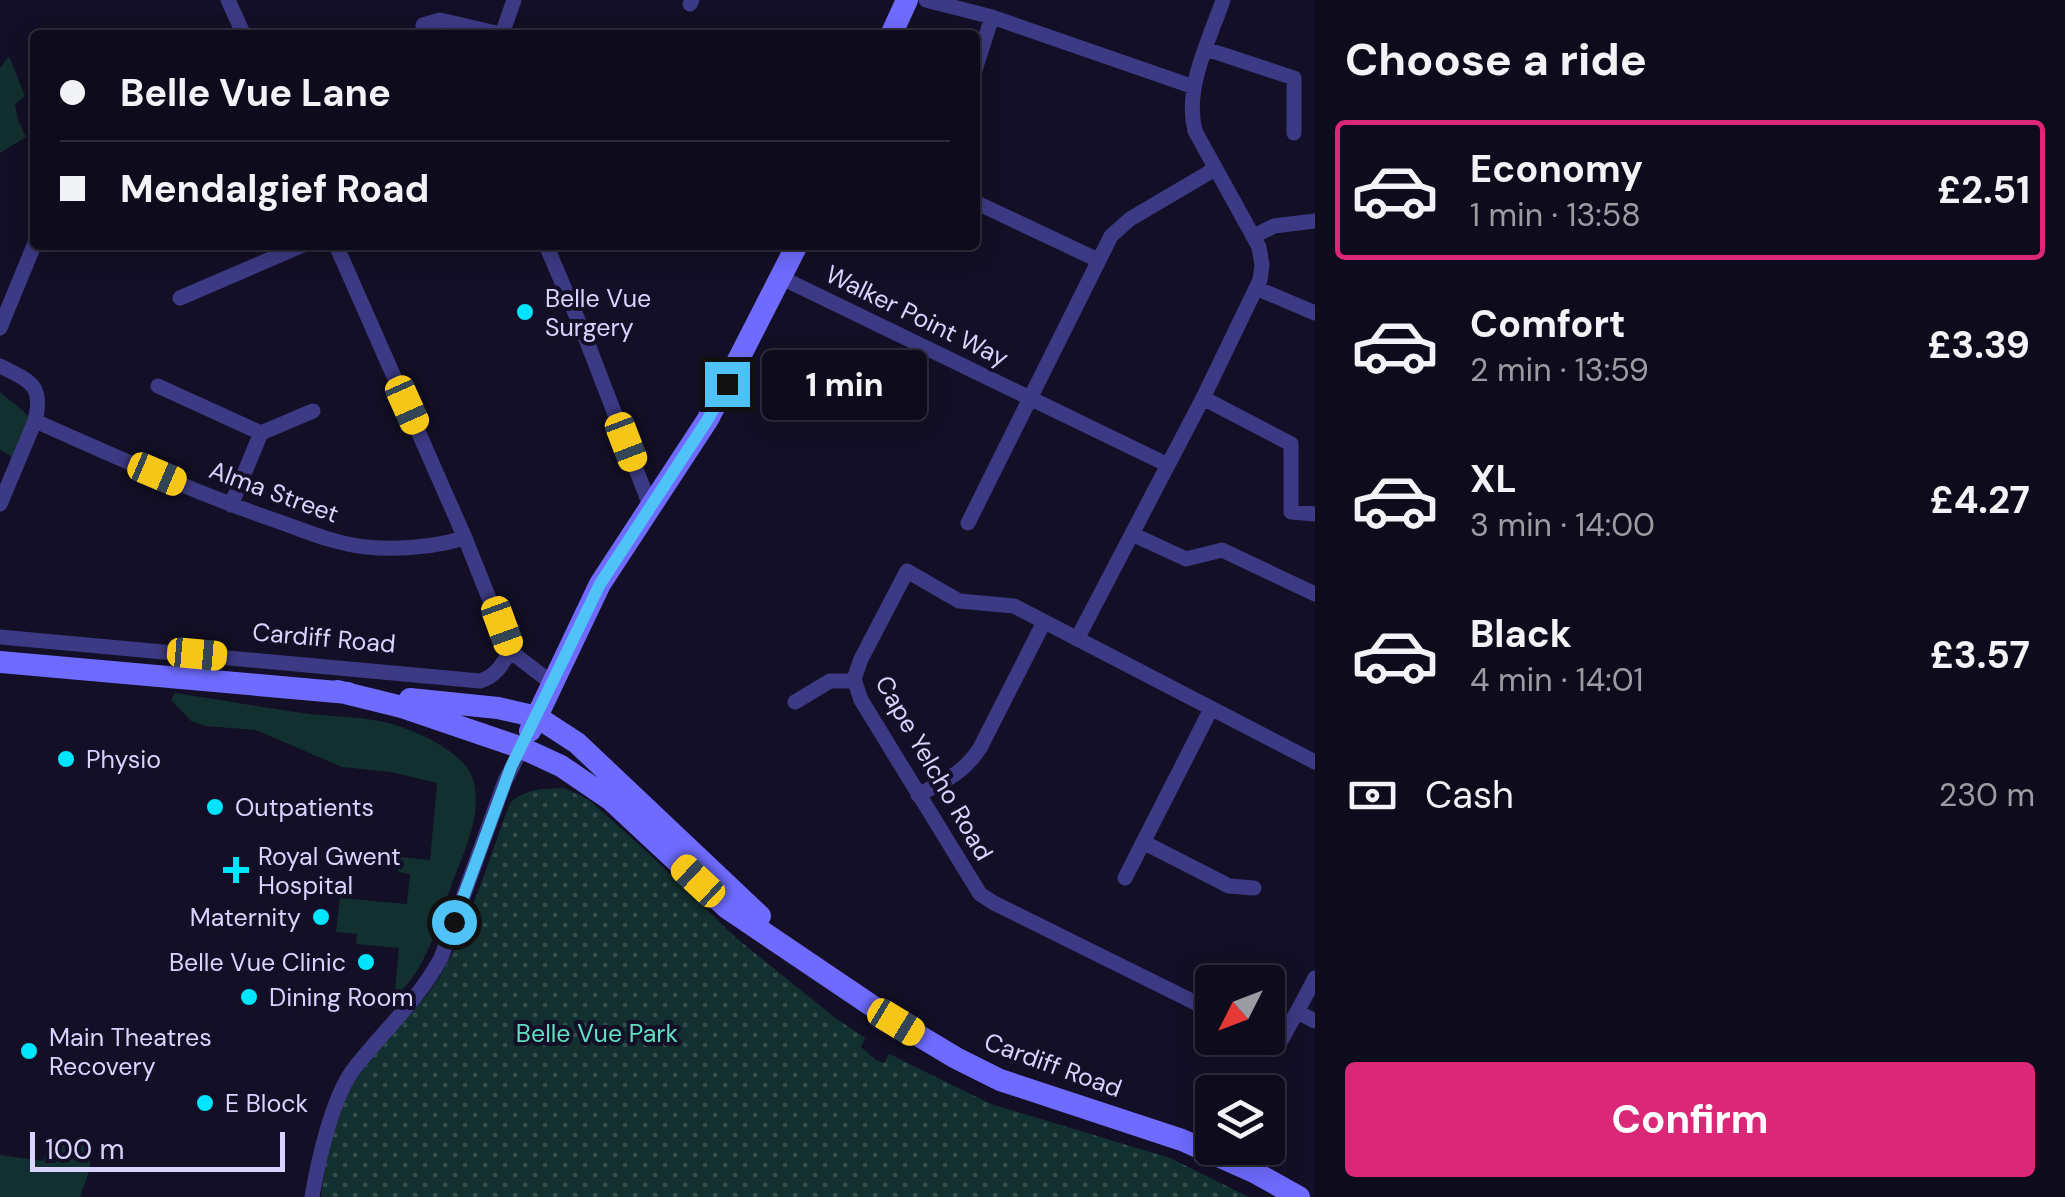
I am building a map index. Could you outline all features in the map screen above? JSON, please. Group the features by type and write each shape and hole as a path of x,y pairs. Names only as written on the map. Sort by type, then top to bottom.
{"main road":[{"path":"894,30 907,0"},
{"path":"522,748 600,584 708,419 795,250"},
{"name":"Cardiff Road","path":"0,662 337,691 498,708 537,717 576,742 802,957"},
{"name":"Cardiff Road","path":"337,691 402,707 522,748 573,772 611,800 727,908 896,1022 1000,1080 1182,1140 1299,1197"}],"street":[{"path":"228,0 242,30"},
{"path":"505,30 514,0"},
{"path":"926,0 992,18 1194,87"},
{"path":"1077,640 1203,398 1256,288 1262,265 1254,236 1194,131 1191,117 1194,87 1223,0"},
{"path":"980,55 992,18"},
{"path":"426,30 440,20 483,30"},
{"path":"1206,49 1294,78 1294,133"},
{"path":"968,523 1110,236 1120,226 1215,170"},
{"path":"980,204 1098,260"},
{"path":"1254,236 1274,226 1315,222"},
{"path":"0,328 32,250"},
{"path":"180,298 291,250"},
{"path":"338,250 465,538 510,651 552,684"},
{"path":"548,250 651,508"},
{"name":"Walker Point Way","path":"782,278 1168,466"},
{"path":"1256,288 1315,314"},
{"path":"0,366 34,387 40,400 0,504"},
{"path":"158,386 261,433"},
{"path":"1203,398 1291,444 1291,512 1315,514"},
{"path":"231,505 261,433 313,411"},
{"name":"Alma Street","path":"35,421 231,505 336,542 396,548 465,538"},
{"path":"1132,534 1186,559 1222,550 1315,594"},
{"name":"Cape Yelcho Road","path":"1195,1002 980,894 860,700 855,682 861,659 908,571 958,601 1014,606 1315,762"},
{"path":"918,796 957,775 970,763 1044,622"},
{"name":"Cardiff Road","path":"0,637 480,681 490,678 510,651"},
{"path":"796,702 830,681 855,682"},
{"path":"1125,878 1211,709"},
{"path":"312,1197 322,1146 351,1073 412,1004 441,958 511,767 522,748"},
{"path":"1144,842 1229,886 1254,888"},
{"path":"1285,1033 1315,978"},
{"path":"1297,1012 1315,1022"}],"green space":[{"path":"9,56 25,96 15,104 26,137 0,153 0,68"},
{"path":"0,392 35,421 18,460 0,450"},
{"path":"175,693 391,724 433,741 467,768 476,793 470,835 428,950 400,992 389,999 384,995 384,989 395,990 399,948 356,944 357,934 336,932 340,898 407,904 410,874 398,872 399,857 430,860 437,783 391,772 342,767 256,730 205,726 191,721 171,700"},
{"name":"Belle Vue Park","path":"565,788 589,800 735,937 865,1038 861,1047 876,1060 884,1063 889,1054 991,1104 1170,1158 1249,1197 321,1197 332,1137 348,1094 365,1066 425,997 445,967 510,803 529,792"},
{"path":"50,1142 92,1146 89,1172 80,1197 0,1197 0,1155 43,1161"}],"place":[{"name":"Belle Vue Surgery","path":"525,312"},
{"name":"Physio","path":"66,759"},
{"name":"Outpatients","path":"215,807"},
{"name":"Royal Gwent Hospital","path":"236,870"},
{"name":"Maternity","path":"321,917"},
{"name":"Belle Vue Clinic","path":"366,962"},
{"name":"Dining Room","path":"249,997"},
{"name":"Main Theatres Recovery","path":"29,1051"},
{"name":"E Block","path":"205,1103"}],"route":[{"path":"454,922 511,767 600,584 727,384"}]}
